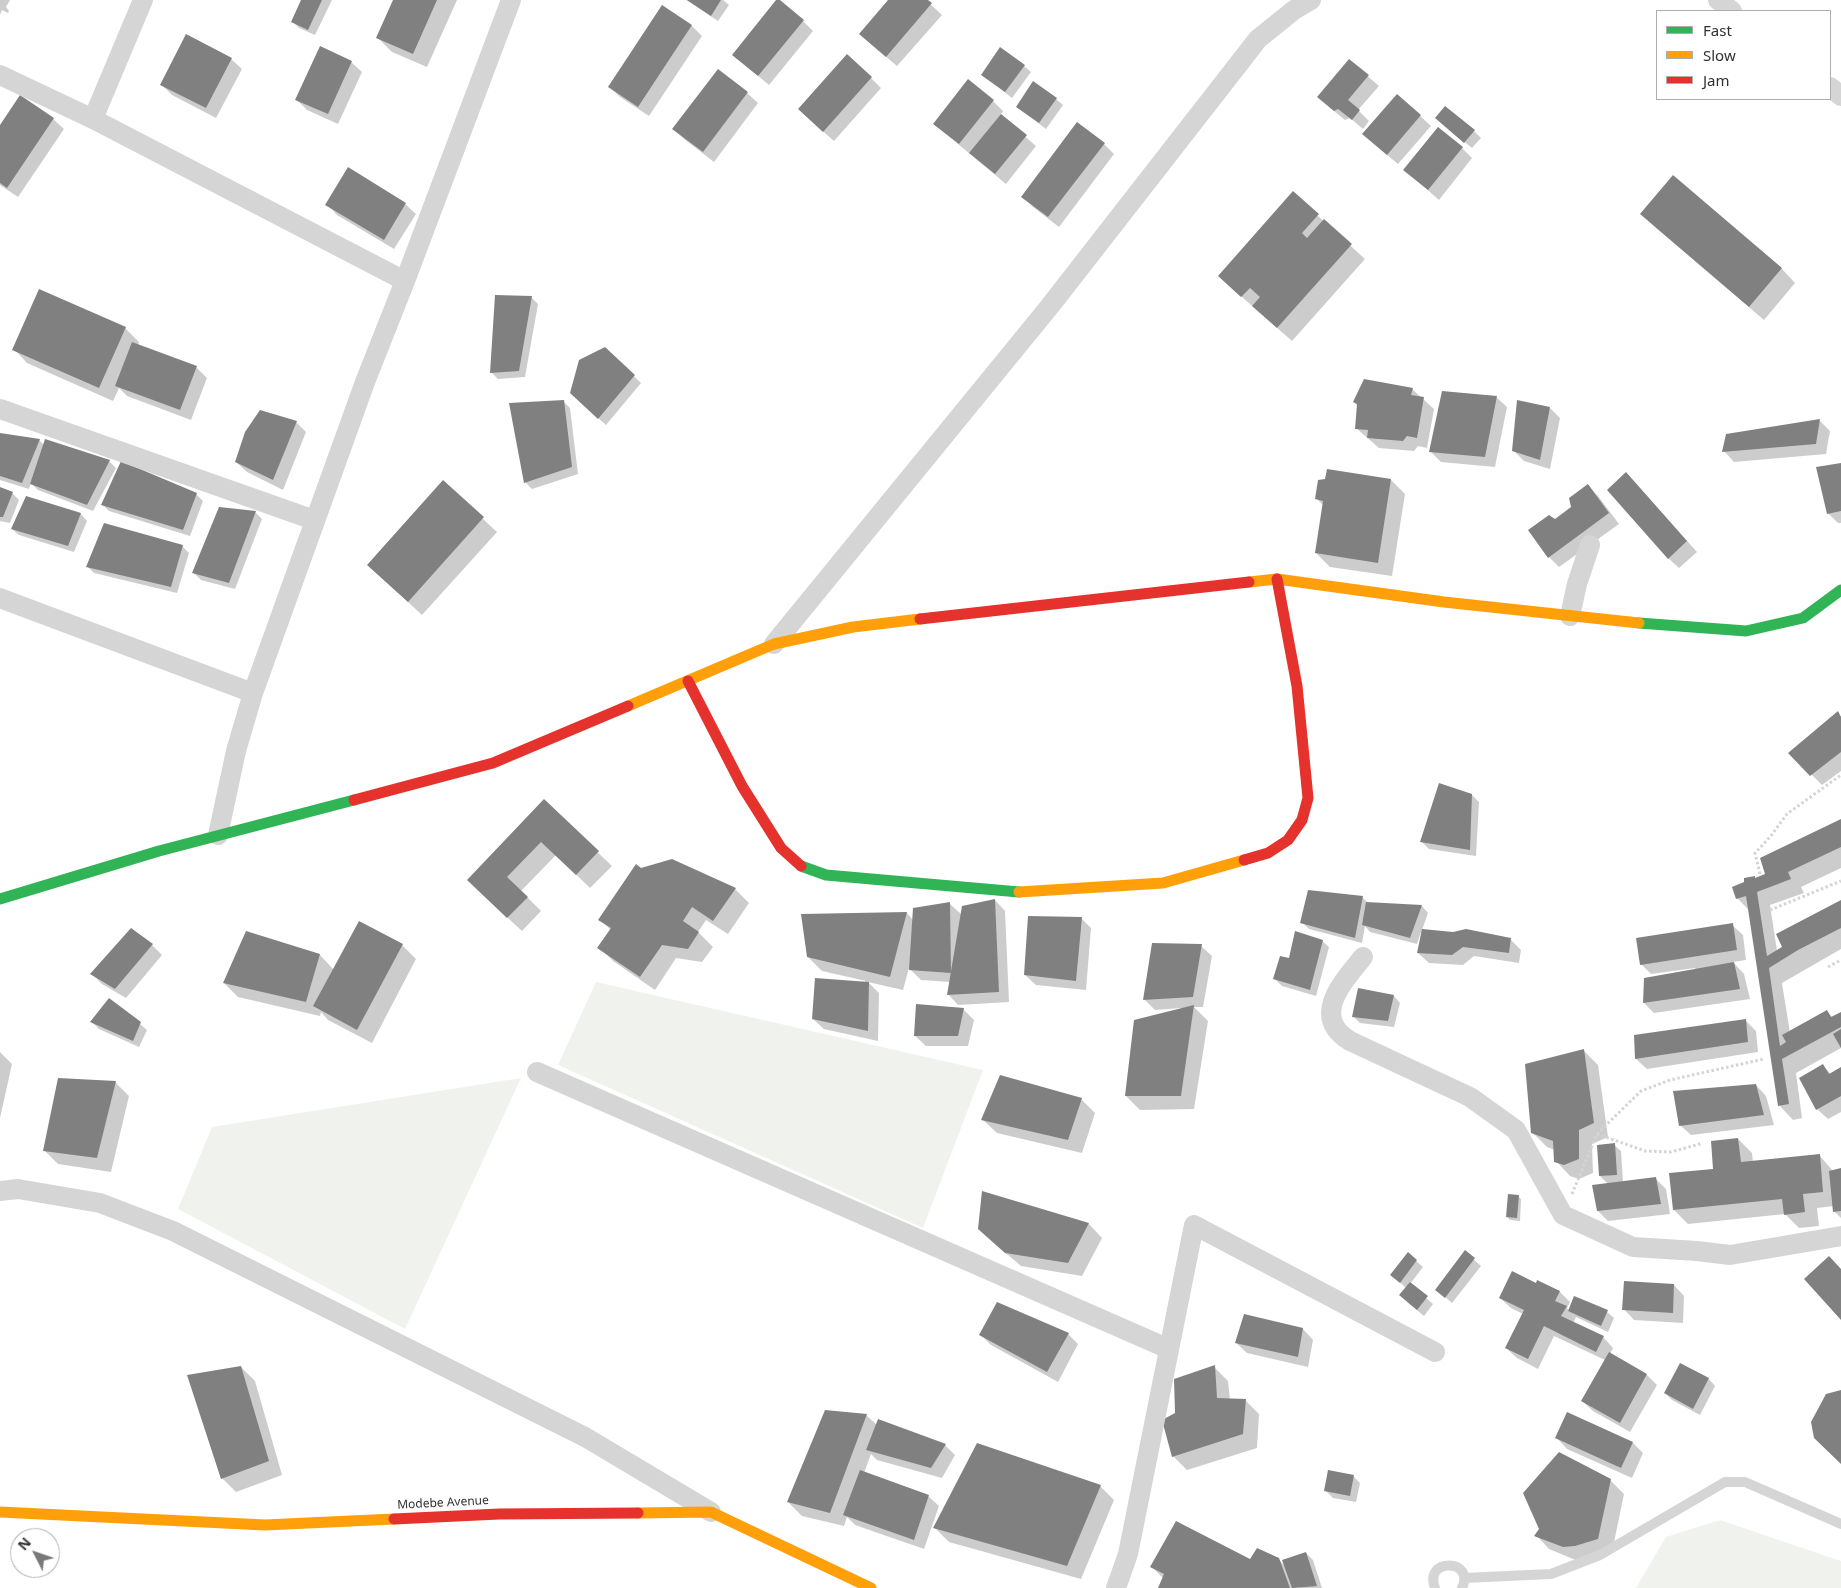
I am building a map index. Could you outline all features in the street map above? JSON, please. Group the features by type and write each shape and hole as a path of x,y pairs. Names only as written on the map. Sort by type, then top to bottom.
{"street":[{"path":"93,119 143,0"},
{"path":"218,835 236,751 253,693 365,382 511,0"},
{"path":"774,644 1050,306 1258,39 1294,10 1311,0"},
{"path":"1718,0 1731,10"},
{"path":"0,75 93,119 405,281"},
{"path":"1831,88 1841,96"},
{"path":"0,409 314,520"},
{"path":"1570,616 1590,545"},
{"path":"688,681 742,786 781,848 799,865 826,875 1026,893 1163,883 1268,853 1288,840 1302,820 1308,798 1297,686 1276,579"},
{"path":"0,899 159,851 494,763 774,644 853,627 1276,579 1444,602 1570,616 1681,628 1746,631 1803,618 1841,590"},
{"path":"0,598 253,693"},
{"path":"1363,957 1338,990 1333,1002 1331,1015 1333,1026 1340,1035 1350,1041 1470,1097 1516,1130 1563,1215 1633,1247 1730,1255 1841,1236"},
{"path":"537,1072 1169,1349"},
{"path":"0,1191 18,1189 100,1203 173,1231 585,1436 711,1512"},
{"path":"1116,1588 1128,1554 1194,1225 1436,1352"},
{"name":"Modebe Avenue","path":"0,1512 265,1525 499,1514 711,1512 871,1588"}],"lane":[{"path":"1431,1586 1437,1570 1443,1566 1450,1565 1457,1566 1462,1571 1463,1583 1551,1574 1600,1555 1725,1482 1745,1482 1841,1524"}],"path":[{"path":"1760,874 1755,853 1788,814 1841,775"},
{"path":"1770,910 1841,880"},
{"path":"1828,967 1841,960"},
{"path":"1563,1215 1597,1134 1641,1091 1679,1077 1764,1059"},
{"path":"1597,1134 1645,1150 1671,1152 1703,1143"}],"shaded area":[{"path":"596,982 983,1070 923,1228 558,1065"},
{"path":"521,1078 405,1329 178,1209 212,1127"},
{"path":"1720,1520 1841,1561 1841,1588 1636,1588 1666,1537"}],"building":[{"path":"301,0 322,0 308,30 291,22"},
{"path":"393,0 437,0 413,54 376,38"},
{"path":"687,0 721,0 711,16"},
{"path":"776,0 780,0 804,20 758,76 732,55"},
{"path":"888,0 928,0 932,3 886,57 859,34"},
{"path":"662,5 692,25 638,107 608,87"},
{"path":"186,34 232,58 206,108 160,85"},
{"path":"320,46 352,61 328,114 295,100"},
{"path":"1000,47 1025,65 1005,92 981,75"},
{"path":"847,54 872,77 823,132 798,109"},
{"path":"1349,59 1369,75 1348,100 1360,110 1352,120 1338,109 1334,111 1317,97"},
{"path":"718,69 748,92 703,152 672,129"},
{"path":"968,79 994,100 959,144 933,124"},
{"path":"1033,81 1057,98 1039,123 1016,107"},
{"path":"1397,94 1421,115 1387,155 1362,134"},
{"path":"20,95 54,118 7,188 0,183 0,125"},
{"path":"1445,106 1475,130 1464,143 1435,118"},
{"path":"1001,114 1027,135 995,174 969,153"},
{"path":"1077,122 1105,143 1048,217 1021,197"},
{"path":"1438,127 1463,147 1428,190 1403,170"},
{"path":"348,167 406,203 384,240 325,205"},
{"path":"1673,175 1782,268 1749,307 1640,214"},
{"path":"1293,191 1319,214 1302,233 1307,238 1324,219 1352,244 1277,328 1252,306 1260,297 1250,288 1241,297 1218,276"},
{"path":"39,289 126,327 99,388 12,350"},
{"path":"495,295 532,296 519,371 490,373"},
{"path":"132,342 197,366 180,410 115,386"},
{"path":"605,347 635,375 598,419 570,393 579,360"},
{"path":"1364,379 1413,388 1411,395 1424,397 1417,438 1407,436 1403,441 1367,438 1368,430 1355,429 1357,404 1353,402"},
{"path":"1442,391 1497,396 1485,457 1429,452"},
{"path":"564,400 572,467 524,483 509,403"},
{"path":"1517,400 1550,407 1540,460 1512,451"},
{"path":"260,410 297,421 273,480 235,462 245,432"},
{"path":"1820,419 1816,444 1722,452 1726,434"},
{"path":"0,433 40,439 22,483 0,476"},
{"path":"45,439 110,460 87,505 30,484"},
{"path":"121,461 197,493 183,530 101,505"},
{"path":"1841,463 1841,511 1827,514 1816,467"},
{"path":"1327,469 1391,479 1378,563 1315,553 1323,501 1315,499 1318,480 1325,479"},
{"path":"1626,472 1687,541 1668,559 1607,490"},
{"path":"443,480 484,517 408,602 367,565"},
{"path":"1588,484 1609,513 1548,558 1528,530 1549,515 1555,519 1571,507 1569,498"},
{"path":"0,487 13,492 3,517 0,517"},
{"path":"26,496 81,513 68,546 11,529"},
{"path":"219,507 256,511 229,583 192,573"},
{"path":"104,523 183,545 171,587 86,567"},
{"path":"1838,711 1841,717 1841,752 1810,776 1788,753"},
{"path":"1439,783 1472,794 1470,850 1420,842"},
{"path":"544,799 599,851 576,875 541,842 507,877 528,897 507,918 467,880"},
{"path":"1841,819 1841,847 1788,872 1791,879 1757,892 1767,956 1782,947 1776,934 1841,900 1841,928 1798,950 1769,968 1780,1046 1786,1042 1782,1035 1827,1010 1831,1017 1841,1012 1841,1027 1782,1059 1789,1104 1778,1106 1746,896 1736,899 1732,887 1744,882 1744,878 1755,876 1755,878 1765,874 1760,858"},
{"path":"672,859 736,888 713,921 692,907 683,921 699,932 688,949 662,945 640,977 597,948 611,928 598,920 636,864 641,868"},
{"path":"1308,890 1363,896 1355,938 1300,923"},
{"path":"995,899 999,992 947,995 962,906"},
{"path":"950,902 951,973 909,970 913,908"},
{"path":"1366,902 1422,905 1410,938 1362,925"},
{"path":"907,912 890,977 807,957 801,914"},
{"path":"1028,916 1082,917 1076,981 1024,975"},
{"path":"359,921 403,944 357,1030 313,1006"},
{"path":"1733,923 1737,950 1640,965 1636,938"},
{"path":"131,928 153,944 115,989 90,974"},
{"path":"1422,929 1453,932 1466,929 1511,938 1509,953 1463,947 1452,955 1417,953"},
{"path":"246,931 320,954 306,1002 223,983"},
{"path":"1295,931 1323,940 1310,990 1273,979 1280,956 1289,958"},
{"path":"1152,943 1202,944 1193,997 1143,1000"},
{"path":"1734,962 1740,989 1643,1003 1644,978"},
{"path":"815,978 869,982 868,1031 812,1019"},
{"path":"1358,988 1394,995 1388,1021 1352,1017"},
{"path":"109,998 141,1022 133,1041 90,1022"},
{"path":"916,1004 964,1008 958,1036 914,1036"},
{"path":"1194,1005 1181,1096 1125,1096 1134,1020"},
{"path":"1746,1019 1748,1042 1635,1059 1634,1035"},
{"path":"1841,1029 1841,1048 1833,1034"},
{"path":"1584,1049 1594,1123 1579,1130 1579,1159 1564,1165 1554,1162 1553,1141 1531,1133 1525,1064"},
{"path":"1823,1064 1829,1074 1841,1067 1841,1096 1816,1110 1799,1078"},
{"path":"1000,1075 1082,1098 1068,1140 981,1120"},
{"path":"58,1078 116,1081 97,1158 43,1151"},
{"path":"1756,1084 1764,1115 1679,1126 1673,1091"},
{"path":"1738,1138 1741,1162 1820,1154 1823,1192 1803,1194 1805,1212 1784,1215 1782,1199 1673,1210 1669,1173 1713,1169 1711,1141"},
{"path":"1615,1143 1617,1175 1599,1176 1597,1145"},
{"path":"1841,1168 1841,1211 1833,1212 1829,1171"},
{"path":"1656,1177 1661,1204 1597,1211 1592,1185"},
{"path":"982,1191 1089,1223 1068,1263 1005,1253 978,1229"},
{"path":"1508,1194 1519,1195 1517,1218 1506,1217"},
{"path":"1465,1250 1475,1258 1445,1298 1435,1290"},
{"path":"1408,1252 1417,1260 1400,1283 1390,1275"},
{"path":"1829,1256 1841,1269 1841,1320 1804,1279"},
{"path":"1512,1271 1536,1283 1537,1280 1560,1291 1555,1301 1567,1306 1561,1316 1604,1336 1596,1352 1544,1326 1528,1359 1505,1348 1524,1310 1499,1298"},
{"path":"1624,1281 1674,1284 1673,1313 1622,1310"},
{"path":"1410,1282 1428,1296 1417,1310 1399,1295"},
{"path":"1574,1296 1608,1310 1601,1326 1568,1311"},
{"path":"997,1302 1069,1333 1047,1372 979,1335"},
{"path":"1244,1314 1303,1328 1298,1357 1235,1343"},
{"path":"1609,1352 1647,1374 1620,1423 1581,1401"},
{"path":"1680,1363 1709,1378 1693,1409 1664,1393"},
{"path":"1215,1365 1217,1398 1246,1399 1243,1434 1172,1457 1162,1420 1175,1413 1174,1379"},
{"path":"241,1366 269,1461 221,1479 187,1375"},
{"path":"1841,1390 1841,1464 1814,1438 1811,1422 1826,1394"},
{"path":"825,1410 867,1414 830,1513 787,1502"},
{"path":"1567,1412 1633,1442 1621,1468 1555,1438"},
{"path":"878,1419 946,1444 931,1468 866,1450"},
{"path":"977,1443 1101,1485 1067,1566 933,1528"},
{"path":"1559,1452 1611,1479 1598,1539 1575,1546 1563,1547 1534,1536 1539,1529 1523,1493"},
{"path":"860,1470 929,1495 914,1540 843,1515"},
{"path":"1328,1470 1354,1475 1350,1496 1324,1491"},
{"path":"1176,1521 1250,1559 1257,1548 1279,1558 1290,1588 1158,1588 1164,1574 1150,1567"},
{"path":"1306,1552 1317,1586 1292,1588 1282,1560"}],"traffic: fast":[{"path":"1639,623 1746,631 1803,618 1841,590"},
{"path":"0,899 159,851 354,800"},
{"path":"801,866 826,875 1019,892"}],"traffic: slow":[{"path":"1249,582 1277,579 1444,602 1639,623"},
{"path":"628,706 774,644 853,627 920,619"},
{"path":"1019,892 1163,883 1244,860"},
{"path":"0,1512 265,1525 394,1519"},
{"path":"638,1513 711,1512 871,1588"}],"traffic: jam":[{"path":"1244,860 1268,853 1288,840 1302,820 1308,798 1297,686 1277,579"},
{"path":"920,619 1249,582"},
{"path":"688,681 742,786 781,848 801,866"},
{"path":"354,800 493,763 628,706"},
{"path":"394,1519 499,1514 638,1513"}]}
